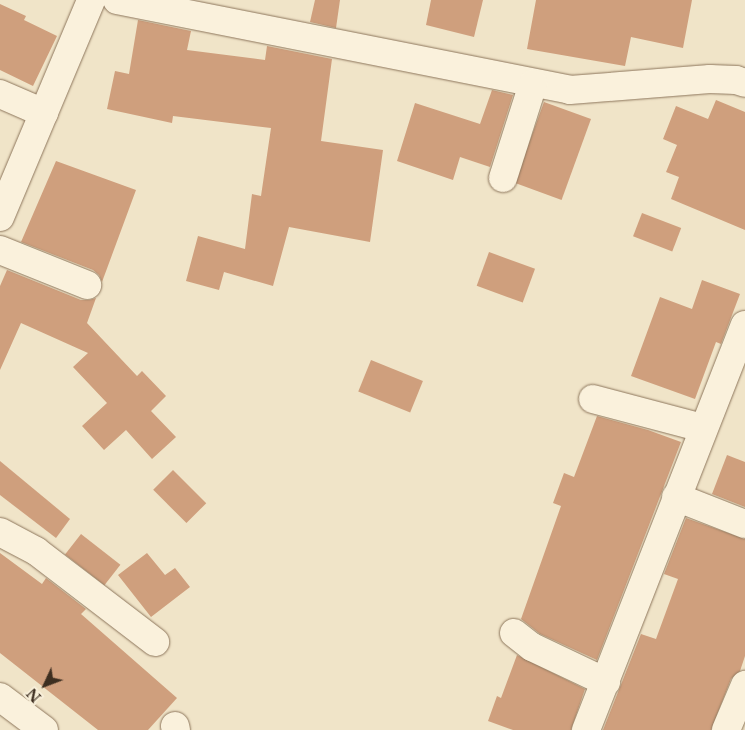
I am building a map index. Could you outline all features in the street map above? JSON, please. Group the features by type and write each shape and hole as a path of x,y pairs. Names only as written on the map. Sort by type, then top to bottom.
{"street":[{"path":"0,217 91,0"},
{"path":"117,0 570,90 710,79 736,80 745,83"},
{"path":"503,178 533,84"},
{"path":"0,94 44,112"},
{"path":"0,250 87,285"},
{"path":"586,730 745,325"},
{"path":"592,399 703,428"},
{"path":"676,497 745,524"},
{"path":"0,532 36,551 155,642"},
{"path":"514,633 532,647 606,682"},
{"path":"726,730 745,685"},
{"path":"0,697 44,730"}],"building":[{"path":"315,0 340,0 336,28 310,22"},
{"path":"431,0 483,0 474,37 426,25"},
{"path":"536,0 692,0 683,48 631,37 625,66 527,49"},
{"path":"0,4 26,16 24,20 57,36 33,86 0,70"},
{"path":"138,20 191,31 187,50 265,60 267,46 332,59 321,141 383,150 370,242 289,227 273,286 224,272 219,290 186,281 198,236 245,249 252,194 261,196 271,128 173,116 172,123 107,109 115,71 129,74"},
{"path":"492,90 513,95 490,167 460,157 453,180 397,161 415,103 480,124"},
{"path":"716,100 745,112 745,230 671,199 679,177 666,172 677,145 663,139 676,106 708,119"},
{"path":"544,102 591,119 562,200 515,183"},
{"path":"56,161 136,190 102,282 99,275 93,270 21,242"},
{"path":"642,213 681,228 672,251 633,236"},
{"path":"489,252 535,269 523,303 477,286"},
{"path":"7,270 81,300 96,298 87,323 137,376 142,371 166,396 151,411 176,437 152,459 126,430 104,450 82,426 107,403 73,367 88,353 21,323 0,370 0,286"},
{"path":"702,280 740,294 721,344 716,342 695,399 631,376 660,297 692,309"},
{"path":"371,360 423,381 410,413 358,392"},
{"path":"597,416 648,430 681,442 597,660 540,634 521,619 561,506 553,503 564,473 574,477"},
{"path":"727,455 745,462 745,507 712,494"},
{"path":"0,461 70,519 56,538 0,495"},
{"path":"173,470 206,503 186,523 153,490"},
{"path":"686,518 745,539 745,656 740,671 731,679 711,730 603,730 641,634 656,639 678,579 664,574"},
{"path":"81,534 120,565 104,585 65,554"},
{"path":"0,553 42,584 46,578 86,609 81,614 177,698 148,730 98,730 0,653"},
{"path":"147,553 165,575 175,568 190,587 151,617 118,575"},
{"path":"517,655 585,689 571,730 513,730 488,721 497,696 501,698"}]}
